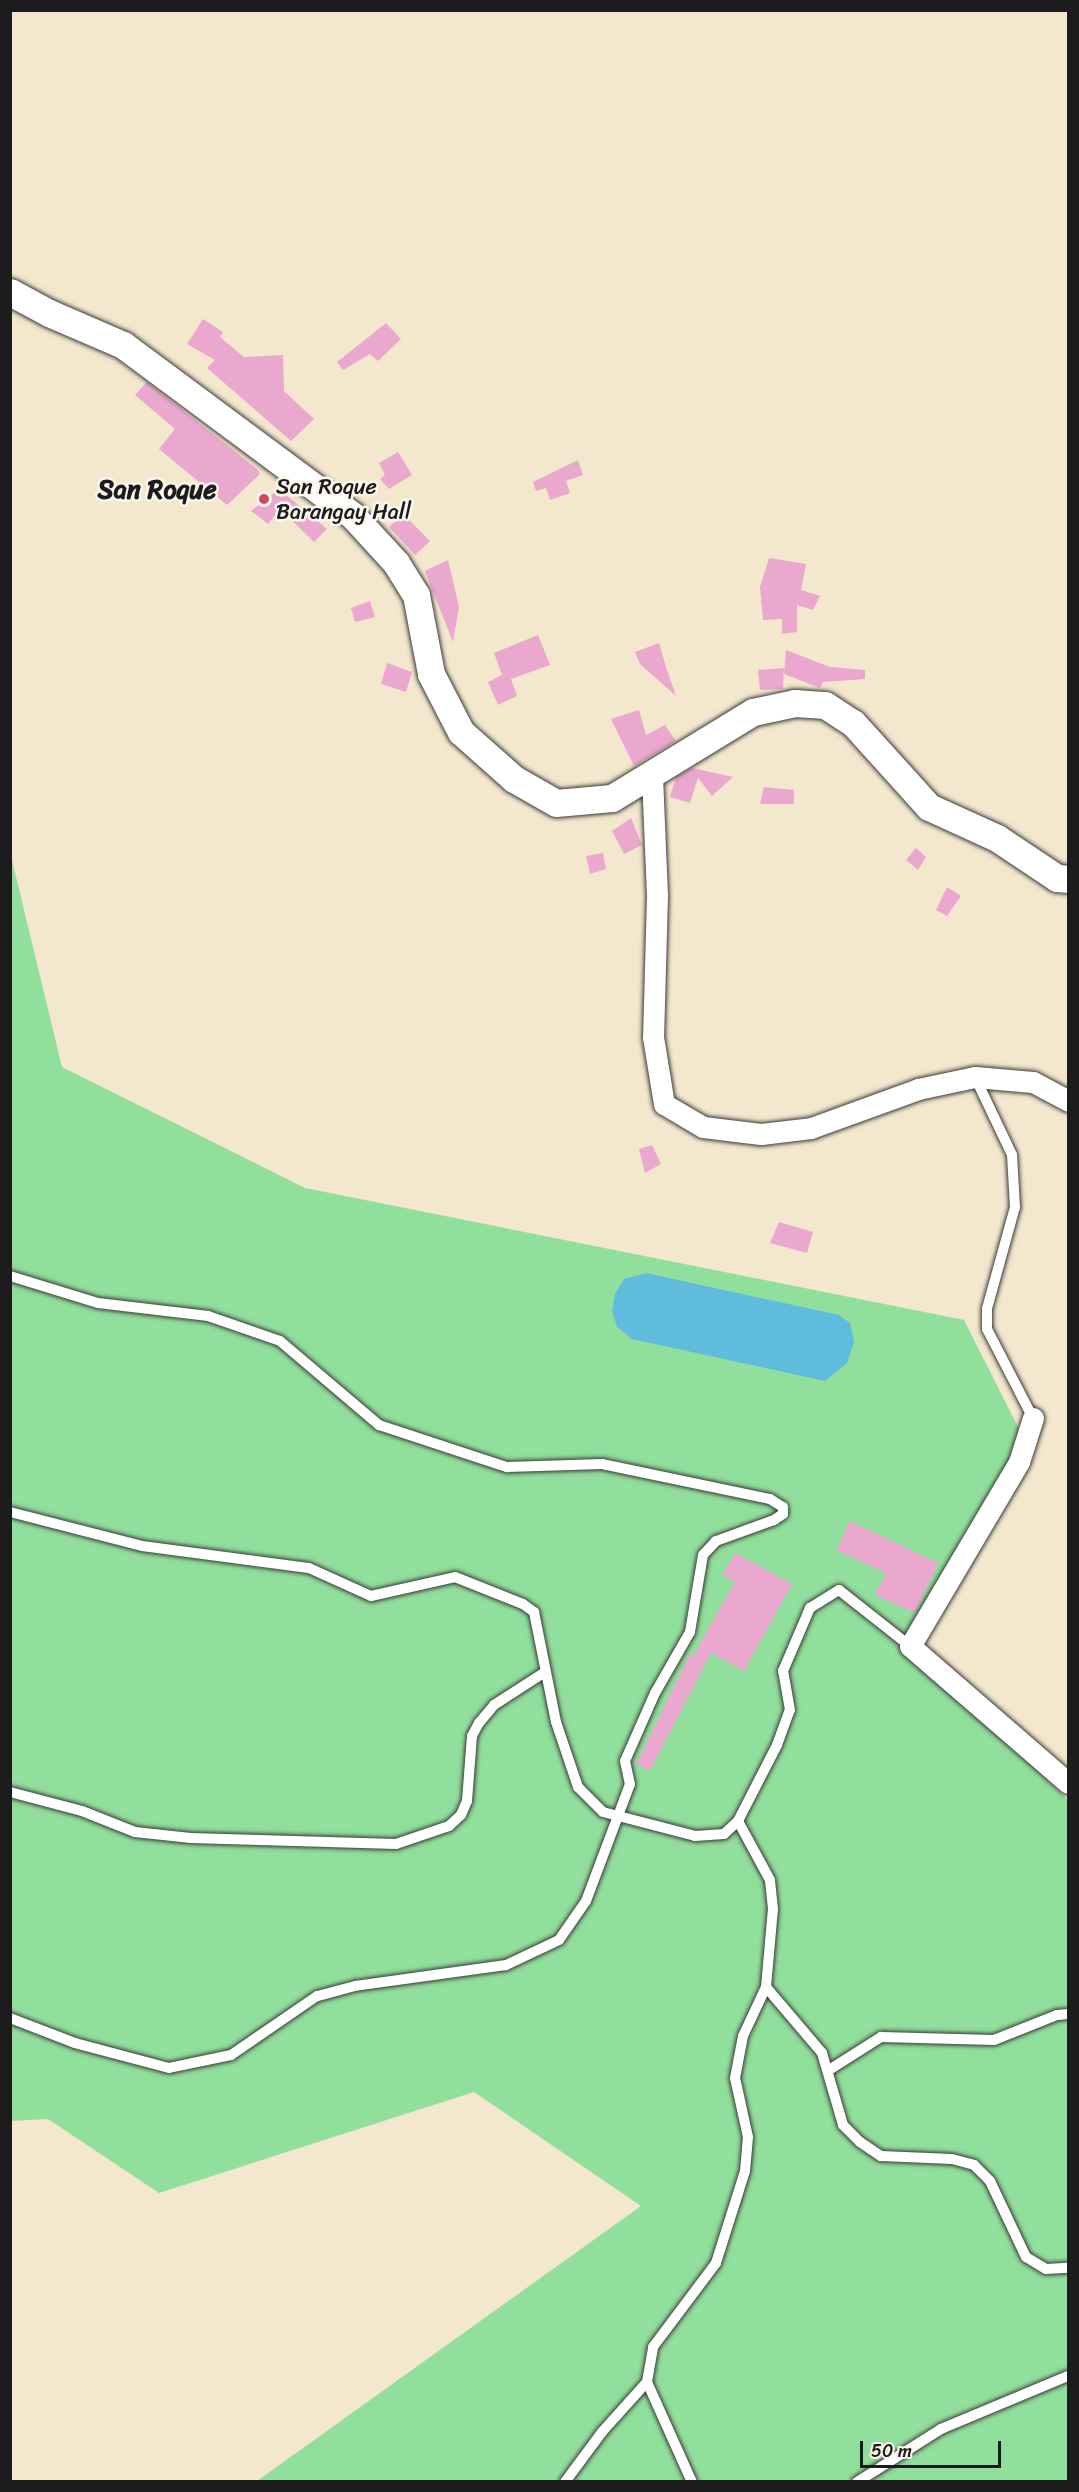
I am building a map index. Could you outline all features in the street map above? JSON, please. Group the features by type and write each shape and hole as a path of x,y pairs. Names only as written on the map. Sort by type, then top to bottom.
{"street":[{"path":"10,292 49,314 123,345 353,516 396,563 416,595 431,674 461,732 514,779 556,803 612,798 652,776 753,712 795,703 825,705 853,723 929,807 997,838 1057,878 1068,879"},
{"path":"652,776 657,896 653,1037 664,1104 703,1127 761,1134 812,1128 918,1089 975,1077 1034,1082 1068,1101"},
{"path":"1033,1418 1019,1461 910,1646 947,1682 1068,1783"},
{"path":"922,1626 947,1682"}],"lane":[{"path":"975,1077 1012,1155 1015,1207 987,1309 987,1329 1033,1418"},
{"path":"10,1276 98,1303 208,1317 280,1341 379,1425 507,1467 602,1464 770,1499 783,1507 783,1514 774,1520 716,1541 703,1556 690,1632 654,1693 625,1761 630,1784 586,1901 560,1941 506,1965 355,1986 317,1996 231,2055 169,2068 75,2043 10,2018"},
{"path":"10,1512 142,1546 309,1568 371,1596 455,1578 523,1604 534,1612 544,1672 556,1722 578,1787 603,1812 695,1836 724,1834 738,1821 777,1745 790,1710 783,1671 810,1608 839,1590 910,1646"},
{"path":"10,1792 82,1811 135,1832 191,1838 396,1844 448,1826 461,1815 467,1801 472,1736 479,1723 494,1705 544,1672"},
{"path":"565,2481 602,2432 647,2382 653,2348 716,2263 745,2171 748,2137 735,2078 743,2036 766,1987 773,1909 770,1880 738,1821"},
{"path":"766,1987 822,2053 829,2070 843,2125 860,2142 881,2156 952,2159 974,2164 990,2181 1026,2257 1046,2269 1068,2268"},
{"path":"829,2070 881,2037 994,2040 1057,2015 1068,2014"},
{"path":"857,2481 941,2429 1068,2376"},
{"path":"647,2382 692,2481"}],"green space":[{"path":"10,852 62,1067 305,1188 964,1320 1023,1437 907,1646 1068,1800 1068,2481 257,2481 641,2206 474,2092 159,2193 48,2119 11,2121"}],"water":[{"path":"646,1273 839,1315 850,1323 854,1342 847,1363 825,1381 632,1339 617,1327 612,1311 615,1294 624,1279"}],"building":[{"path":"203,319 223,332 220,337 244,357 283,355 284,391 314,419 291,441 207,368 215,360 187,344"},
{"path":"386,323 401,339 378,361 370,354 343,370 337,362"},
{"path":"147,382 257,469 260,474 227,505 159,449 175,429 135,395"},
{"path":"398,452 412,475 389,489 380,479 385,475 379,463"},
{"path":"578,460 583,475 566,481 570,493 550,500 546,488 536,491 533,482"},
{"path":"279,489 327,529 314,542 280,509 268,524 251,511"},
{"path":"403,514 430,541 415,555 389,527"},
{"path":"769,558 806,564 801,590 820,596 813,610 797,605 797,632 782,634 782,619 763,620 760,587"},
{"path":"448,560 459,607 453,642 425,571"},
{"path":"370,601 375,617 355,622 351,608"},
{"path":"538,635 550,665 511,679 517,696 498,705 488,682 502,675 494,653"},
{"path":"659,643 676,696 640,664 635,652"},
{"path":"786,650 830,667 865,670 865,679 823,682 820,688 784,674"},
{"path":"387,663 412,672 406,692 381,684"},
{"path":"784,668 783,689 760,690 758,670"},
{"path":"639,710 646,735 665,725 676,741 634,766 611,719"},
{"path":"692,768 733,777 712,796 698,778 690,803 670,797 676,777"},
{"path":"764,787 794,790 794,804 760,804"},
{"path":"631,818 642,845 624,854 612,831"},
{"path":"916,848 926,857 918,870 906,860"},
{"path":"603,853 606,869 590,874 586,856"},
{"path":"947,887 961,896 947,916 936,910"},
{"path":"652,1145 661,1164 645,1173 639,1149"},
{"path":"779,1222 813,1232 807,1253 770,1243"},
{"path":"850,1521 938,1563 915,1613 875,1595 886,1573 836,1550"},
{"path":"735,1553 792,1584 744,1671 711,1653 650,1771 636,1764 690,1654 693,1656 735,1582 722,1575"}],"place":[{"name":"San Roque Barangay Hall","path":"264,499"}],"district":[{"name":"San Roque","path":"157,490"}]}
